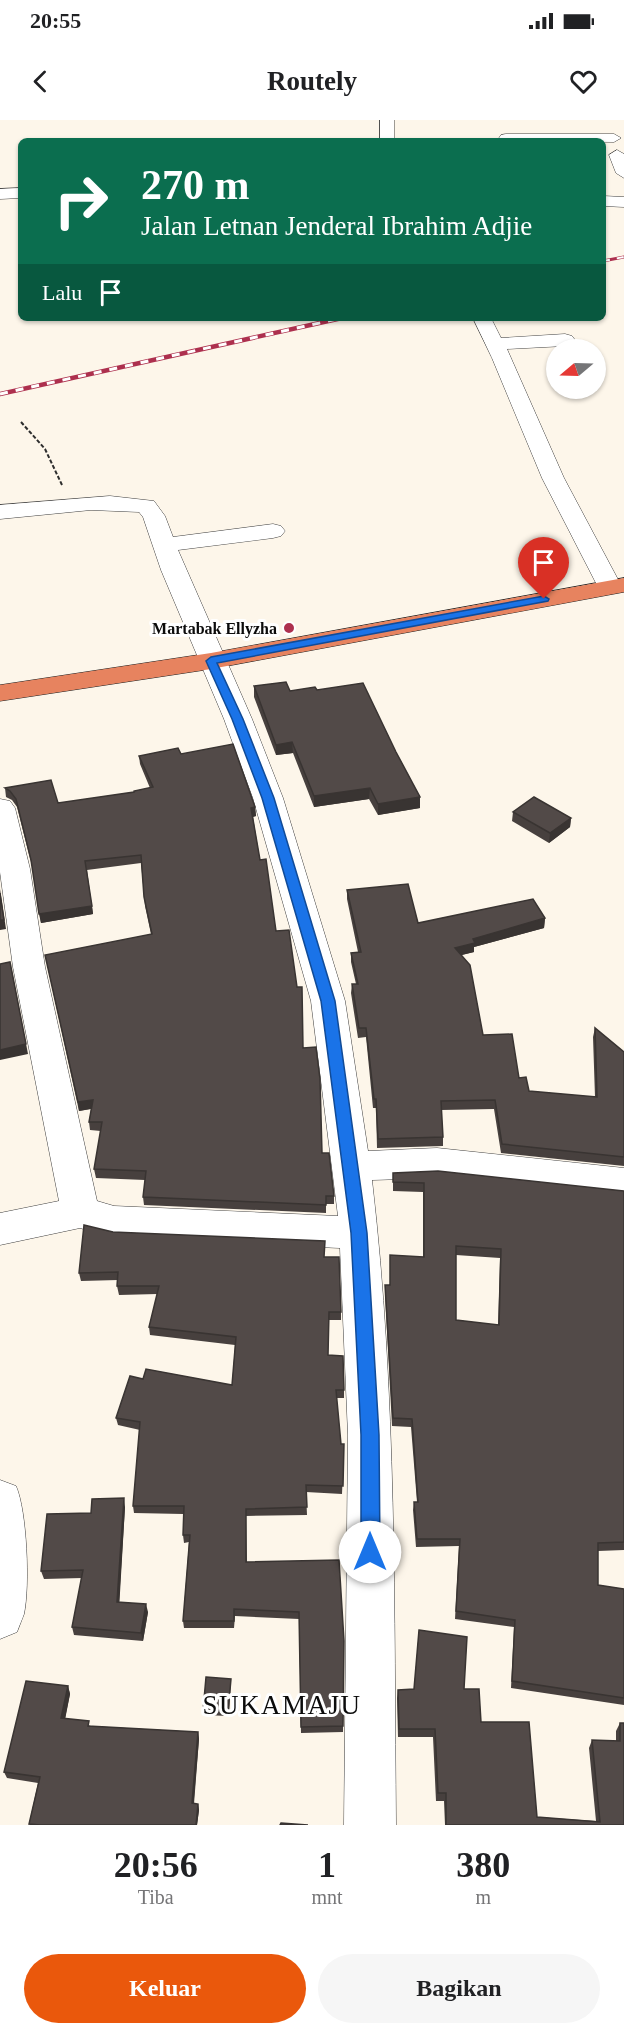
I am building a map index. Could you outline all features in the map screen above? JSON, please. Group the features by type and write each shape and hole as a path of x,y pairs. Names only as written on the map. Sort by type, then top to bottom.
{"highway":[{"path":"0,693 211,661 617,586"}],"street":[{"path":"387,120 387,138"},
{"path":"546,120 552,138"},
{"path":"606,138 614,138"},
{"path":"615,155 624,173"},
{"path":"0,194 18,193"},
{"path":"606,201 624,202"},
{"path":"484,321 553,478 617,586"},
{"path":"495,344 546,341"},
{"path":"0,512 71,505 146,506 154,516 268,798 328,1001 352,1166 359,1233 370,1435 370,1825"},
{"path":"164,545 273,531"},
{"path":"0,808 7,871 80,1212"},
{"path":"352,1166 437,1163 624,1184"},
{"path":"0,1229 80,1212 114,1222 359,1233"},
{"path":"0,1501 3,1585 0,1614"}],"path":[{"path":"21,422 51,459 71,505"}],"building":[{"path":"286,682 290,691 315,687 317,690 363,683 420,797 378,804 370,788 314,796 292,742 276,745 254,686"},
{"path":"233,744 255,807 251,808 260,860 266,859 276,931 289,930 297,987 302,987 303,1048 316,1047 320,1079 322,1153 329,1153 334,1196 326,1196 326,1205 143,1197 146,1171 94,1169 102,1122 89,1122 93,1100 78,1102 45,955 152,934 144,897 141,855 85,861 92,906 39,914 31,860 16,799 5,788 51,780 58,803 134,792 153,787 139,756 178,748 181,754"},
{"path":"534,797 571,818 550,833 513,812"},
{"path":"408,884 418,923 533,899 545,918 473,939 475,943 455,948 470,965 483,1035 512,1034 519,1078 526,1077 529,1091 597,1097 595,1028 624,1052 624,1157 502,1144 495,1100 441,1101 443,1137 378,1139 376,1099 374,1099 366,1028 359,1028 352,984 358,984 351,953 361,952 347,890"},
{"path":"0,893 4,920 0,920"},
{"path":"10,962 26,1044 0,1050 0,964"},
{"path":"438,1171 624,1191 624,1542 598,1543 598,1585 624,1589 624,1698 512,1681 515,1620 456,1611 460,1539 417,1539 414,1502 418,1502 412,1419 393,1418 385,1285 390,1285 390,1255 424,1257 424,1183 393,1182 393,1173","holes":["456,1246 501,1249 499,1325 456,1320"]},
{"path":"84,1225 113,1232 325,1241 324,1257 339,1257 341,1312 329,1312 328,1355 343,1356 344,1390 336,1390 341,1444 344,1444 343,1486 306,1485 307,1507 246,1509 246,1562 339,1560 344,1641 343,1726 301,1727 299,1612 234,1609 234,1621 183,1621 190,1535 183,1535 184,1506 133,1506 140,1422 116,1418 130,1376 143,1379 146,1369 232,1385 236,1337 149,1327 159,1286 117,1286 118,1272 79,1273"},
{"path":"124,1498 117,1602 146,1604 141,1633 72,1627 83,1570 41,1571 47,1514 91,1513 92,1499"},
{"path":"419,1630 467,1637 464,1689 479,1689 481,1722 529,1722 537,1817 600,1822 592,1740 620,1741 620,1723 624,1723 624,1825 446,1825 446,1793 438,1793 435,1729 399,1729 398,1690 414,1689"},
{"path":"206,1677 231,1679 228,1712 203,1711"},
{"path":"26,1681 68,1686 61,1718 89,1721 88,1726 198,1732 192,1803 198,1804 196,1825 29,1824 40,1777 4,1772"},
{"path":"281,1823 308,1825 280,1825"}],"railway":[{"path":"606,260 624,257"},
{"path":"0,394 328,321"}],"place":[{"name":"Martabak Ellyzha","path":"289,628"}],"district":[{"name":"SUKAMAJU","path":"282,1705"}],"route":[{"path":"370,1552 370,1435 359,1233 352,1166 328,1001 268,798 238,719 211,661 544,599"}]}
